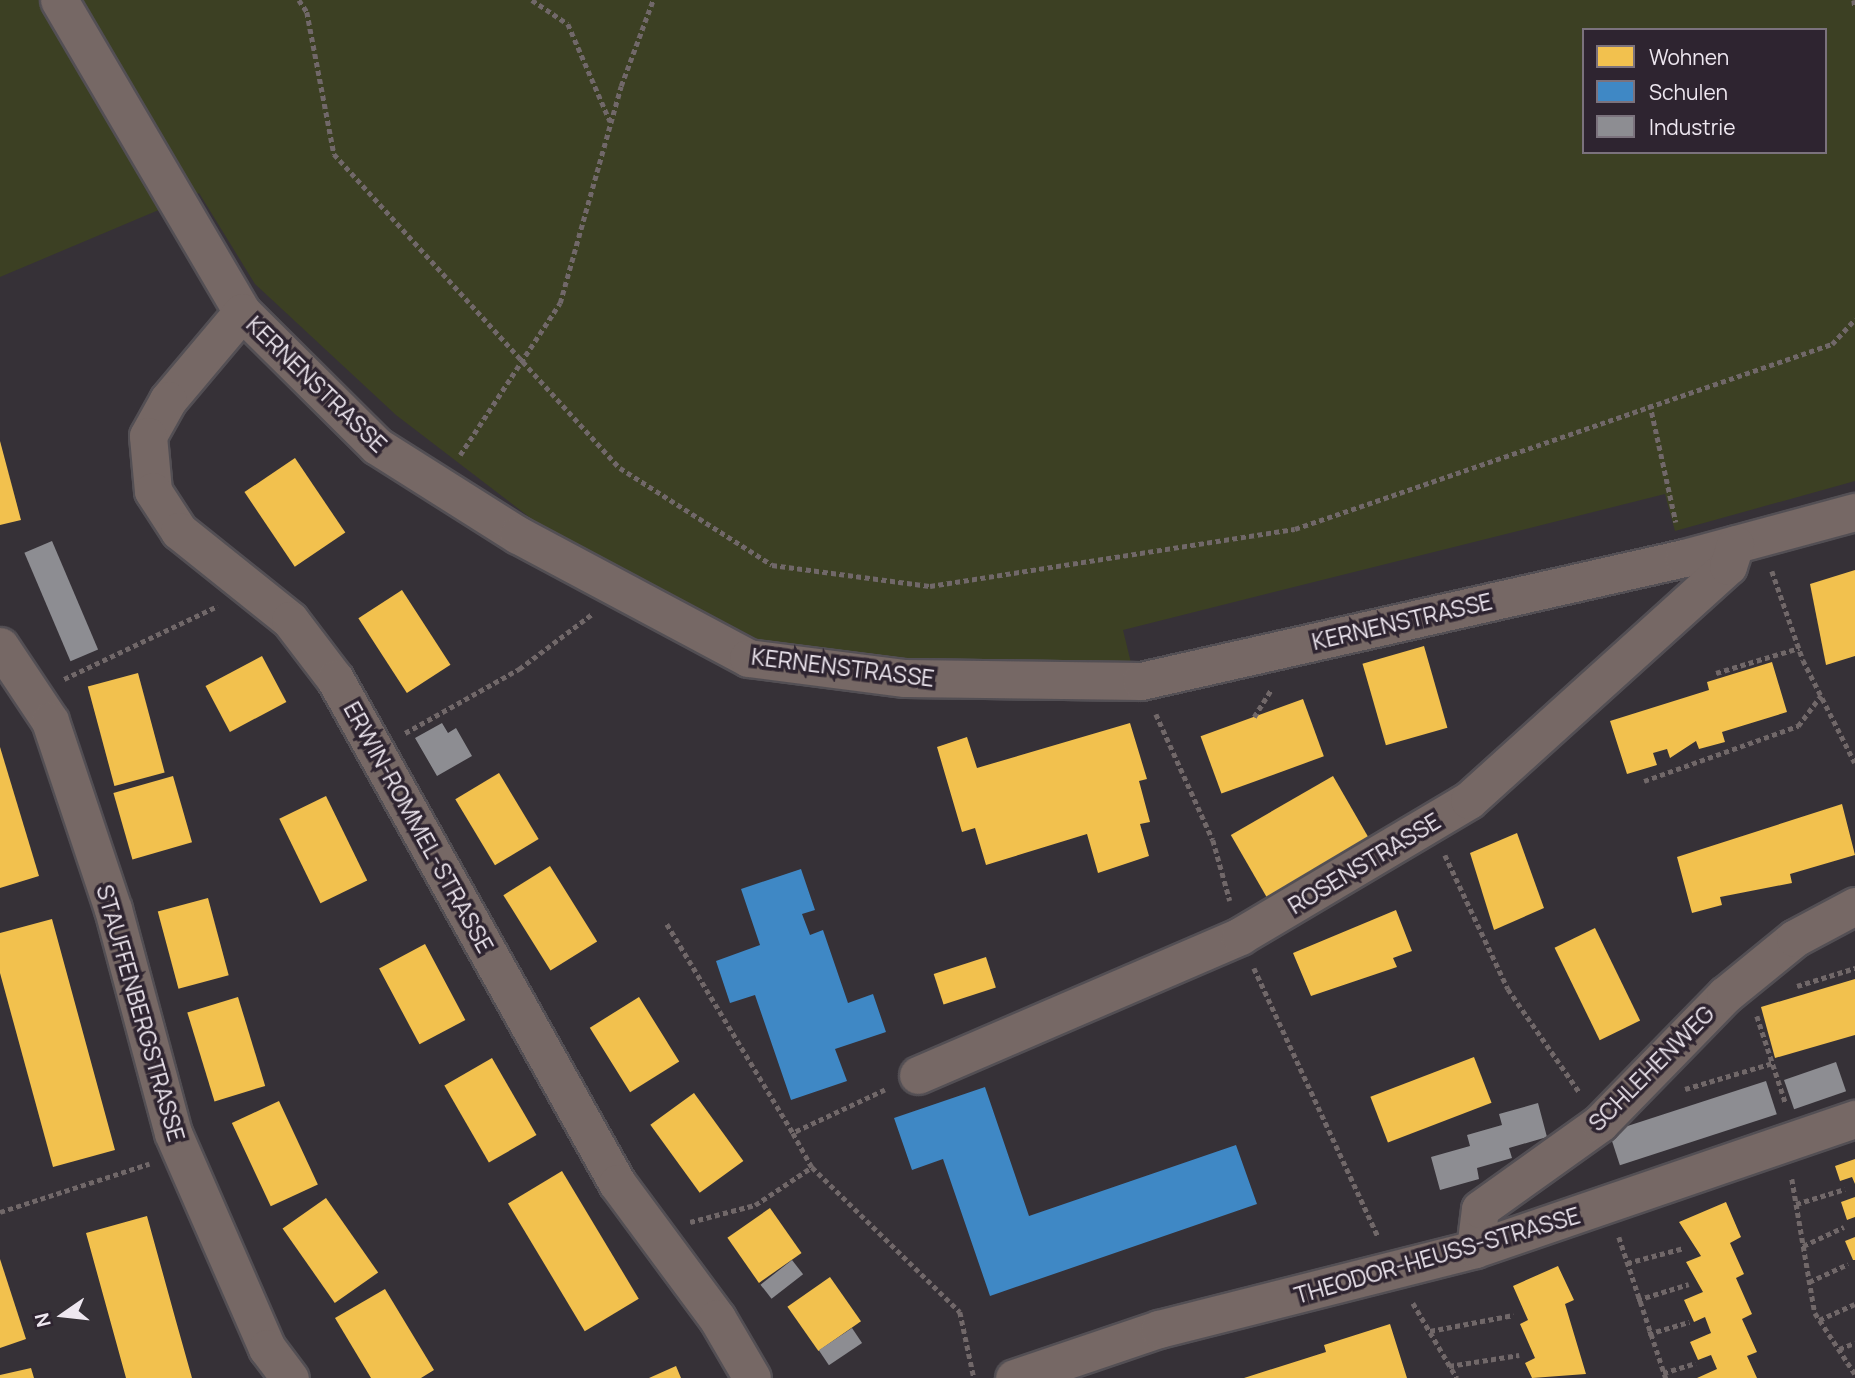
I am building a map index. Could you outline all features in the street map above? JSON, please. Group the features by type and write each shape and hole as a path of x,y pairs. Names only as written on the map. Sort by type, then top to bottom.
{"street":[{"name":"KERNENSTRASSE","path":"59,0 242,312 377,446 614,587 748,658 905,678 1141,681 1684,558 1855,512"},
{"name":"ERWIN-ROMMEL-STRASSE","path":"242,312 168,400 148,436 153,491 179,531 290,620 328,669 377,748 543,1056 617,1184 653,1232 752,1378"},
{"name":"ROSENSTRASSE","path":"918,1075 1240,936 1469,800 1728,566 1748,541"},
{"name":"STAUFFENBERGSTRASSE","path":"0,646 50,721 113,909 183,1154 267,1348 290,1378"},
{"name":"SCHLEHENWEG","path":"1475,1249 1480,1209 1600,1123 1725,995 1785,946 1855,906"},
{"name":"THEODOR-HEUSS-STRASSE","path":"1014,1378 1159,1329 1475,1249 1610,1206 1855,1119"}],"path":[{"path":"299,0 307,12 334,153 621,468 772,565 930,586 1295,529 1650,404 1832,344 1855,318"},
{"path":"532,0 568,24 611,123"},
{"path":"439,485 525,363 561,303 611,123 653,0"},
{"path":"1854,0 1855,7"},
{"path":"1650,404 1684,558"},
{"path":"1748,541 1855,763"},
{"path":"377,748 582,627 614,587"},
{"path":"31,690 253,590"},
{"path":"1716,673 1799,648"},
{"path":"1141,681 1213,840 1240,936 1394,1269 1457,1378"},
{"path":"1644,781 1797,726 1821,696"},
{"path":"1430,823 1508,989 1600,1123"},
{"path":"667,924 812,1167 960,1312 974,1378"},
{"path":"1791,988 1855,968"},
{"path":"1755,1010 1773,1063 1792,1140 1796,1204 1809,1282 1819,1320 1855,1374"},
{"path":"1650,1071 1676,1092 1773,1063"},
{"path":"793,1133 918,1075"},
{"path":"0,1212 183,1154"},
{"path":"653,1232 755,1205 812,1167"},
{"path":"1796,1204 1845,1189"},
{"path":"1610,1206 1637,1300 1664,1376 1695,1363"},
{"path":"1803,1246 1844,1227"},
{"path":"1627,1263 1684,1248"},
{"path":"1809,1282 1848,1264"},
{"path":"1637,1300 1689,1284"},
{"path":"1819,1320 1855,1304"},
{"path":"1430,1331 1513,1315"},
{"path":"1648,1334 1689,1322"},
{"path":"1839,1349 1855,1343"},
{"path":"1450,1366 1519,1355"}],"green space":[{"path":"0,0 1855,0 1855,481 1675,531 1665,494 1123,630 1132,667 908,663 761,641 537,523 396,415 255,284 199,193 0,277"}],"building: Wohnen":[{"path":"0,441 21,520 0,525"},
{"path":"295,458 345,533 295,567 244,492"},
{"path":"1855,570 1855,656 1826,665 1810,584"},
{"path":"402,590 450,665 407,693 358,618"},
{"path":"1424,646 1447,728 1386,745 1362,664"},
{"path":"262,656 286,702 230,732 205,686"},
{"path":"1772,662 1787,712 1722,732 1725,742 1699,749 1696,741 1670,758 1667,749 1653,753 1657,765 1627,774 1610,721 1709,690 1707,682"},
{"path":"138,673 165,772 114,786 88,686"},
{"path":"1303,699 1324,756 1221,794 1201,736"},
{"path":"1130,723 1147,779 1139,781 1150,822 1140,824 1149,856 1098,873 1087,834 986,865 975,828 962,832 937,747 967,737 977,768"},
{"path":"0,747 39,876 0,888"},
{"path":"499,773 539,839 495,865 455,799"},
{"path":"173,776 192,842 132,859 113,793"},
{"path":"1333,776 1370,839 1267,898 1231,835"},
{"path":"326,796 367,880 320,903 279,819"},
{"path":"1842,804 1855,855 1790,874 1792,883 1720,897 1722,905 1692,913 1677,857"},
{"path":"1517,833 1544,908 1494,930 1470,853"},
{"path":"550,866 597,941 551,971 503,895"},
{"path":"208,898 229,975 178,989 158,911"},
{"path":"1396,910 1412,951 1393,958 1397,967 1311,996 1293,953"},
{"path":"52,919 115,1150 53,1167 0,973 0,933"},
{"path":"1595,928 1640,1021 1600,1040 1555,948"},
{"path":"425,944 465,1020 419,1044 379,968"},
{"path":"986,957 996,987 944,1004 934,974"},
{"path":"1855,979 1855,1035 1775,1058 1761,1007"},
{"path":"238,997 265,1086 215,1101 187,1012"},
{"path":"639,997 679,1061 630,1092 590,1028"},
{"path":"1474,1057 1492,1103 1388,1143 1370,1097"},
{"path":"492,1058 536,1135 489,1163 444,1086"},
{"path":"694,1093 743,1161 700,1193 650,1125"},
{"path":"279,1101 318,1184 271,1206 232,1123"},
{"path":"1855,1159 1855,1184 1852,1177 1840,1181 1835,1166"},
{"path":"562,1171 639,1299 585,1331 508,1203"},
{"path":"1855,1197 1855,1217 1847,1220 1841,1202"},
{"path":"326,1198 378,1273 335,1303 283,1228"},
{"path":"1726,1202 1741,1237 1730,1243 1744,1274 1736,1278 1752,1314 1742,1319 1757,1352 1747,1356 1757,1378 1697,1378 1717,1369 1711,1355 1698,1360 1690,1342 1711,1333 1705,1317 1694,1322 1684,1300 1703,1292 1686,1262 1701,1256 1679,1222"},
{"path":"770,1208 802,1253 759,1283 727,1238"},
{"path":"147,1216 192,1378 126,1378 86,1233"},
{"path":"1855,1237 1855,1260 1853,1260 1845,1241"},
{"path":"0,1259 26,1339 0,1348"},
{"path":"1558,1266 1574,1300 1565,1304 1586,1374 1532,1378 1525,1363 1535,1358 1520,1324 1528,1320 1513,1286"},
{"path":"830,1277 861,1321 818,1351 787,1307"},
{"path":"385,1289 434,1370 421,1378 371,1378 335,1318"},
{"path":"1390,1324 1407,1378 1244,1378 1326,1352 1324,1345"},
{"path":"676,1366 681,1378 649,1378"},
{"path":"31,1368 34,1378 0,1378 0,1375"}],"building: Schulen":[{"path":"801,869 815,910 802,914 810,935 823,930 848,1003 873,994 886,1032 835,1049 847,1081 791,1100 755,995 730,1003 716,961 760,945 741,889"},
{"path":"985,1087 1029,1216 1236,1145 1257,1204 990,1296 943,1159 912,1170 894,1118"}],"building: Industrie":[{"path":"52,541 98,650 70,661 24,553"},
{"path":"442,723 448,733 456,728 472,756 437,776 415,738"},
{"path":"1836,1062 1846,1091 1794,1109 1784,1080"},
{"path":"1766,1081 1777,1114 1620,1165 1609,1132"},
{"path":"1538,1103 1547,1137 1509,1148 1512,1158 1477,1168 1479,1179 1440,1190 1431,1157 1470,1146 1467,1135 1502,1125 1499,1114"},
{"path":"792,1260 803,1274 772,1299 760,1285"},
{"path":"852,1328 862,1343 829,1365 819,1350"}]}
